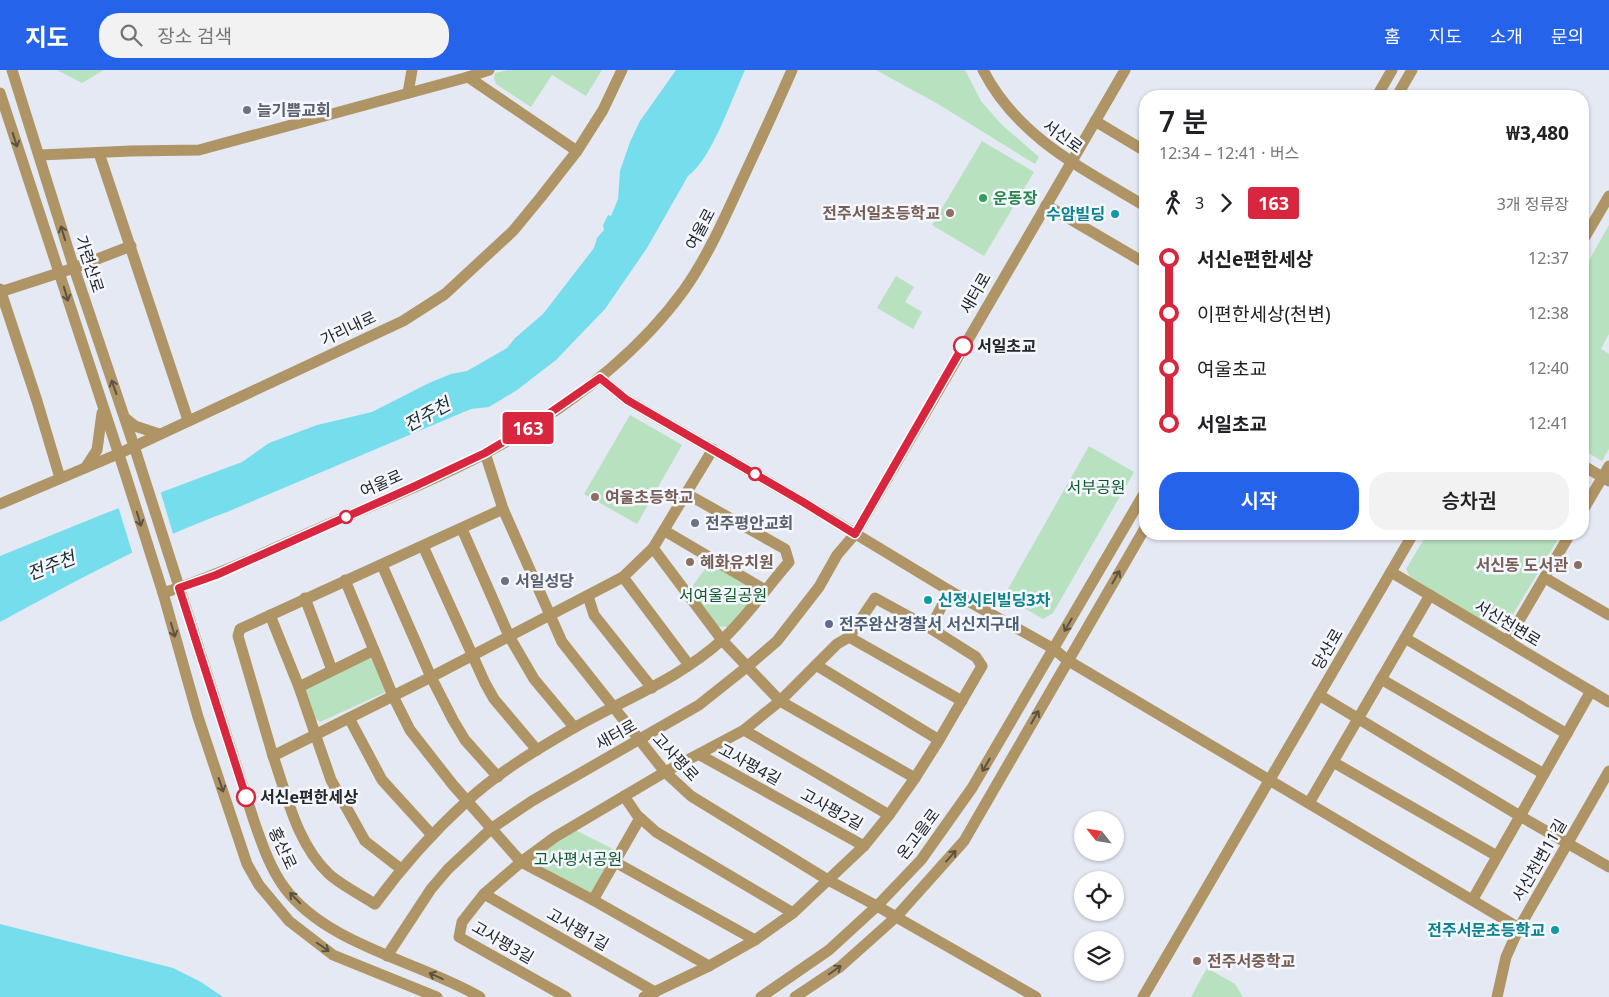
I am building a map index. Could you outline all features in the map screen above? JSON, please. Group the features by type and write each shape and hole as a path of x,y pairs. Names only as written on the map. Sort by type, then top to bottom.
{"street":[{"name":"가련산로","path":"12,70 74,268 134,446 175,576"},
{"path":"408,92 412,70"},
{"path":"40,155 199,150 365,106 408,92 468,78 489,70"},
{"name":"가리내로","path":"0,504 118,454 403,321 445,294 513,231 541,197 577,151 603,110 622,70"},
{"name":"여울로","path":"161,588 179,588 216,575 485,453 534,424 600,378 652,329 684,290 697,270 723,222 792,70"},
{"name":"서신로","path":"983,70 997,95 1032,134 1071,162 1139,202"},
{"name":"새터로","path":"387,956 431,888 448,869 492,828 532,801 699,705 748,666 783,633 819,587 837,555 855,534 1125,70"},
{"path":"1380,90 1392,70"},
{"path":"1400,90 1412,70"},
{"path":"468,78 577,151"},
{"name":"가련산로","path":"0,93 161,588"},
{"name":"서신로","path":"1095,121 1139,147"},
{"path":"99,153 188,420"},
{"path":"1589,230 1609,196"},
{"path":"1046,205 1139,259"},
{"path":"60,478 37,401 0,291 60,273 131,246"},
{"path":"600,378 627,400 713,449 950,591 1054,649 1067,660 1519,928"},
{"path":"86,467 97,450 103,409"},
{"path":"124,418 135,426 159,434"},
{"path":"272,756 431,677 623,577 653,548 665,531 713,449"},
{"name":"고사평로","path":"485,453 503,509 562,642 665,772 691,796 828,880 896,917"},
{"path":"1589,502 1606,479 1609,466"},
{"path":"1589,469 1606,479"},
{"path":"503,509 240,629 238,636 272,756 299,829 312,855 330,875 374,904 401,869 467,801 537,750 574,728 652,688 722,640 789,562 786,549 687,494"},
{"name":"온고을로","path":"761,997 829,950 877,906 921,860 972,788 1139,502"},
{"path":"462,529 509,636 534,679 574,728"},
{"path":"665,531 765,590"},
{"path":"794,997 840,966 896,917 964,841 1139,538"},
{"name":"당산로","path":"1143,997 1410,540"},
{"path":"1507,641 1566,540"},
{"path":"424,546 485,683 494,699 537,750"},
{"path":"653,548 722,640 780,701 915,778"},
{"path":"382,565 431,677 453,720 465,740 498,777"},
{"name":"서신천변로","path":"1391,572 1609,702"},
{"name":"홍산로","path":"175,576 254,821 268,859 285,888 311,915 337,931 387,956 480,997"},
{"path":"623,577 689,664"},
{"path":"1544,578 1609,616"},
{"path":"345,580 393,696 410,730 427,753 521,862 593,900"},
{"path":"161,588 198,717 247,864 259,885 289,921 333,954 437,997"},
{"path":"930,628 950,591"},
{"path":"588,596 594,615 652,688"},
{"path":"1309,803 1430,596"},
{"path":"305,598 332,670"},
{"name":"고사평4길","path":"665,772 744,730 780,701 838,644 848,637 876,598 930,628"},
{"path":"270,615 299,687 331,780 366,841 401,869"},
{"name":"고사평2길","path":"828,880 864,846 889,815 940,740 982,666 976,658 930,628"},
{"path":"848,637 962,701"},
{"path":"1405,638 1567,734"},
{"path":"299,687 374,650"},
{"path":"816,665 940,740"},
{"path":"1381,679 1544,774"},
{"path":"1473,899 1591,691"},
{"path":"1319,695 1520,816 1609,867"},
{"path":"349,718 382,780 432,835"},
{"name":"고사평4길","path":"744,730 810,769"},
{"name":"고사평4길","path":"700,754 784,801"},
{"path":"1333,762 1497,856"},
{"name":"고사평2길","path":"810,769 889,815"},
{"name":"서신천변11길","path":"1497,997 1506,957 1519,928 1609,770"},
{"name":"고사평3길","path":"566,997 459,937 462,922 484,894 521,862 555,837 665,772"},
{"path":"624,796 640,818 656,832 793,913"},
{"name":"고사평2길","path":"784,801 864,846"},
{"name":"고사평1길","path":"640,818 593,900 709,966"},
{"path":"614,862 755,940"},
{"path":"644,997 709,966 755,940 793,913 828,880"},
{"name":"고사평1길","path":"484,894 655,992"},
{"path":"896,917 1036,997"}],"green space":[{"path":"57,70 104,70 82,83"},
{"path":"508,70 602,70 586,96 552,75 531,107 496,84 495,73"},
{"path":"876,70 965,70 981,101 1002,125 1039,157 1035,164 938,104"},
{"name":"운동장","path":"982,141 1034,172 984,256 932,225"},
{"path":"1609,225 1609,334 1601,349 1609,354 1609,449 1602,461 1589,453 1589,260"},
{"path":"896,276 914,287 905,302 922,312 913,329 877,308"},
{"path":"630,415 682,445 637,524 584,494"},
{"name":"서부공원","path":"1089,446 1134,472 1053,613 1043,619 1004,596"},
{"path":"1423,540 1557,540 1506,626 1495,628 1410,577 1406,569"},
{"name":"서여울길공원","path":"712,560 759,593 728,627 716,626 688,592"},
{"path":"371,654 386,692 320,722 313,716 305,689"},
{"name":"고사평서공원","path":"575,830 617,851 590,894 537,864 535,855"},
{"path":"1207,968 1235,984 1243,997 1191,997"}],"water":[{"name":"전주천","path":"676,70 745,70 713,142 697,168 688,176 647,248 605,309 556,360 517,390 489,407 471,409 198,523 112,563 0,622 0,556 106,513 242,462 269,443 317,425 372,412 429,383 451,374 467,371 507,348 515,338 543,314 594,248 597,238 604,230 603,225 608,215 611,216 618,199 620,171 630,142 640,121"},
{"path":"0,924 173,968 201,982 223,997 0,997"}],"pier":[{"path":"160,490 174,537 133,555 118,506"}],"bus line":[{"name":"163","path":"246,797 179,588 216,575 485,453 534,424 600,378 627,400 855,534 963,346"}],"place":[{"name":"늘기쁨교회","path":"247,110"},
{"name":"운동장","path":"983,198"},
{"name":"전주서일초등학교","path":"950,213"},
{"name":"수암빌딩","path":"1115,214"},
{"name":"서일초교","path":"963,346"},
{"name":"여울초등학교","path":"595,497"},
{"name":"전주평안교회","path":"695,523"},
{"name":"혜화유치원","path":"690,562"},
{"name":"서신동 도서관","path":"1578,565"},
{"name":"서일성당","path":"505,581"},
{"name":"신정시티빌딩3차","path":"928,600"},
{"name":"전주완산경찰서 서신지구대","path":"829,624"},
{"name":"서신e편한세상","path":"246,797"},
{"name":"전주서문초등학교","path":"1555,930"},
{"name":"전주서중학교","path":"1197,961"}]}
